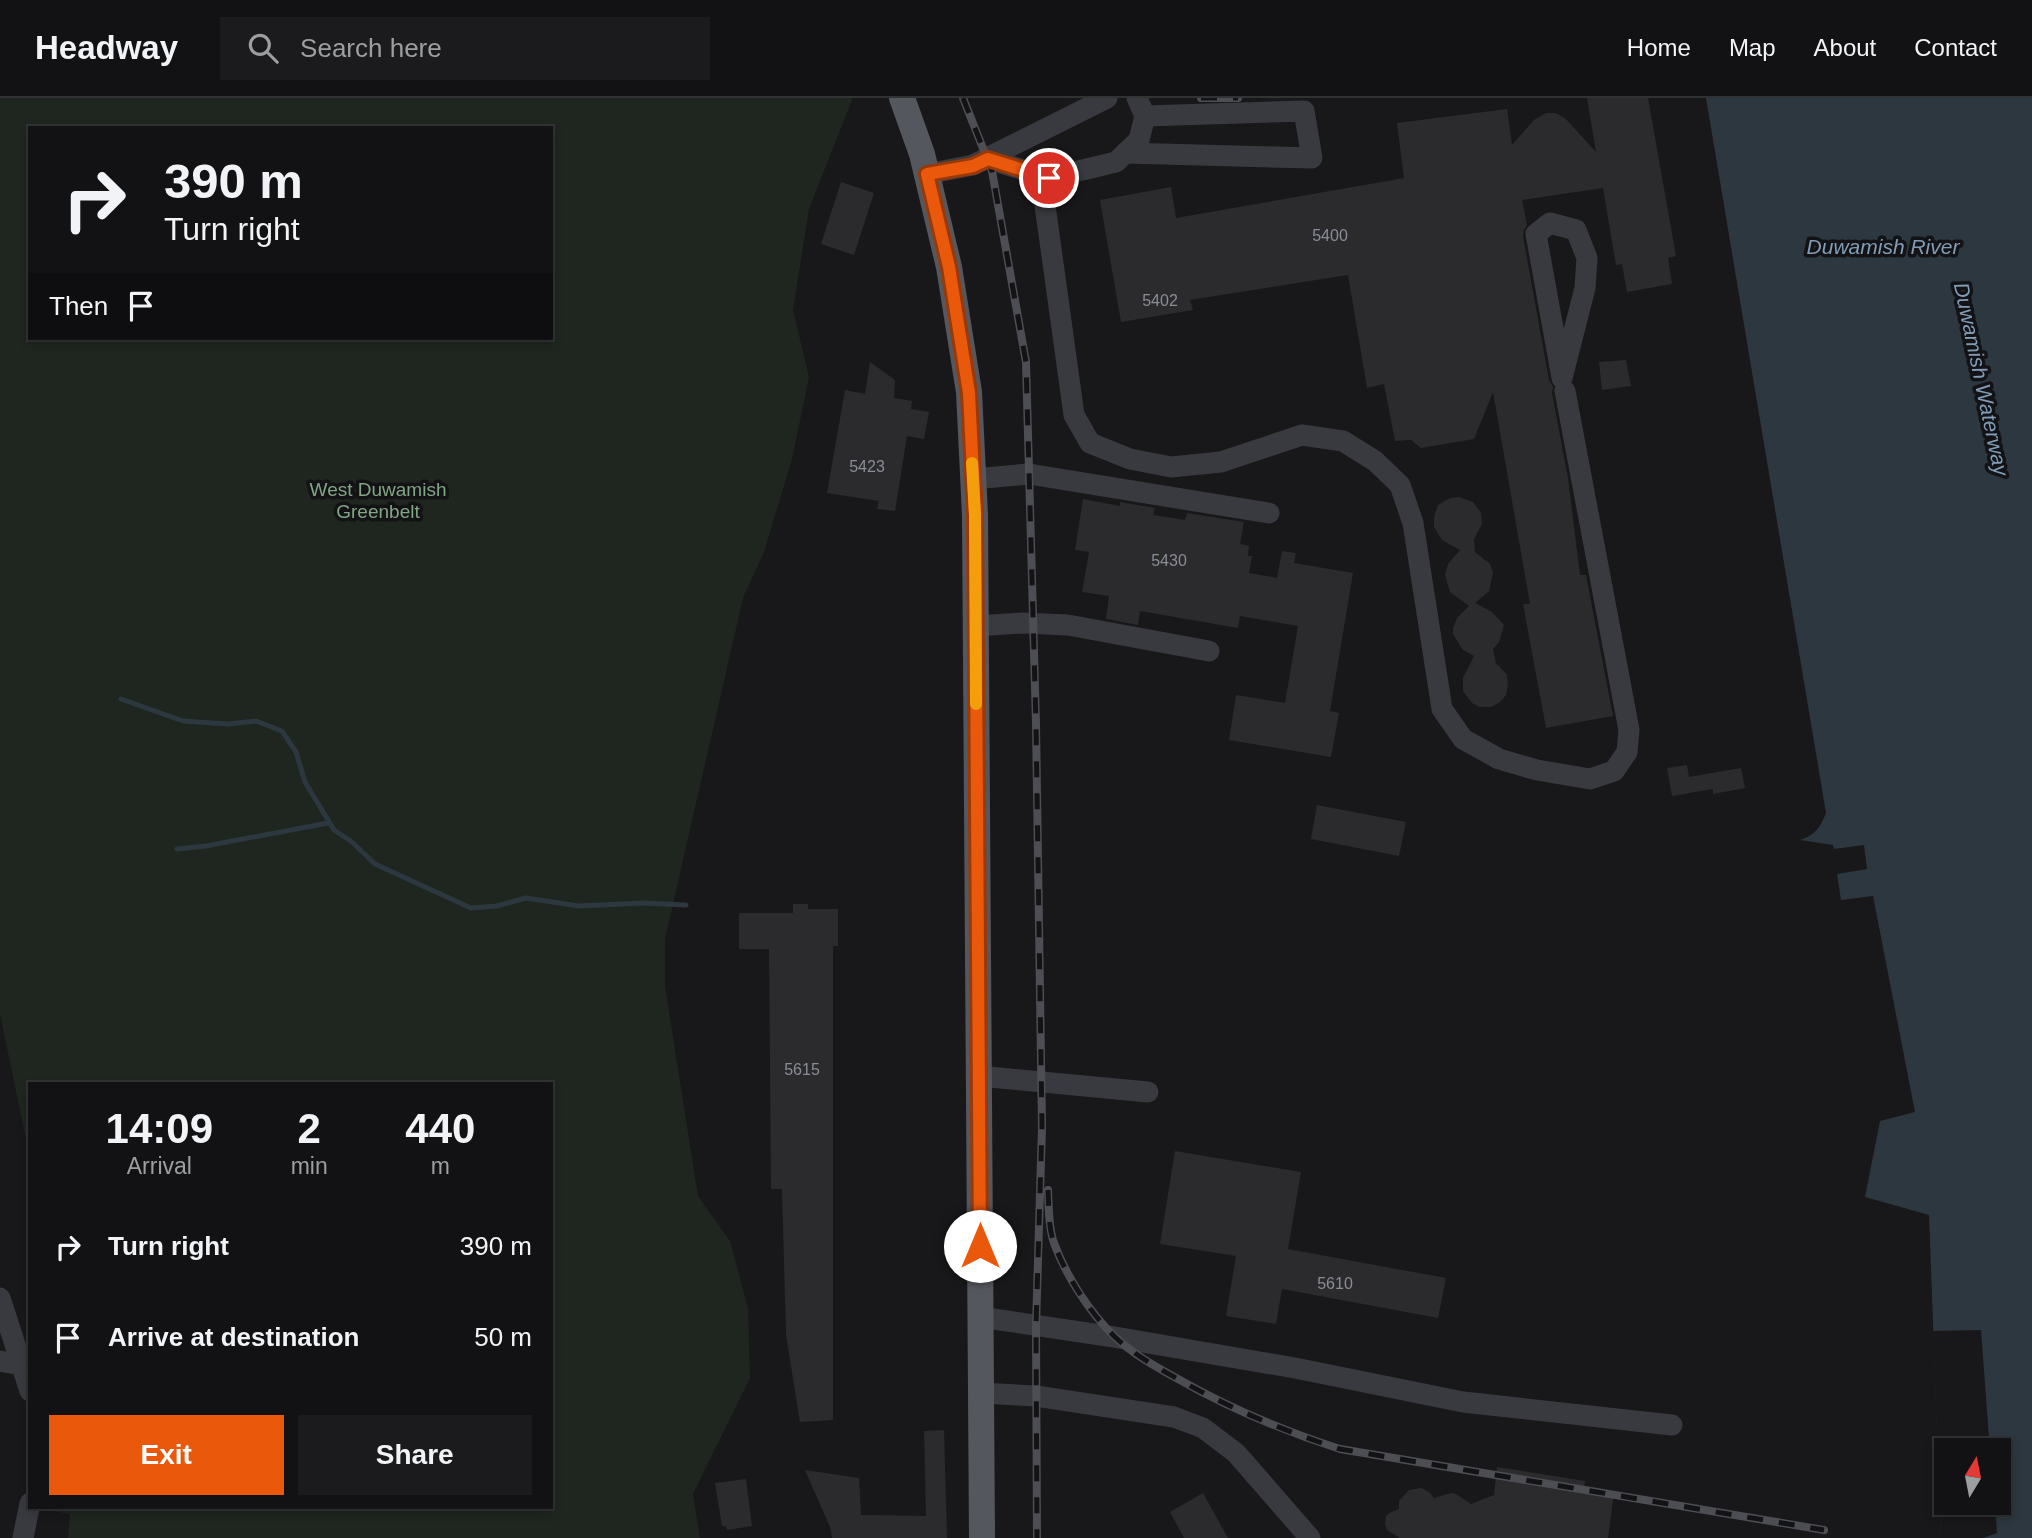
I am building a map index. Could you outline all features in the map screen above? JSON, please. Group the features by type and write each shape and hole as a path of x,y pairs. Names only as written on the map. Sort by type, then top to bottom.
{"main road":[{"path":"902,98 927,174 949,267 969,393 976,626 982,1538"}],"lane":[{"path":"927,174 973,166 1107,98"},
{"path":"988,159 1049,178 1116,162 1125,153 1139,140 1141,107 1304,111 1312,158 1125,153"},
{"path":"1049,178 1044,198 1074,415 1090,443 1130,459 1171,467 1221,462 1301,435 1343,442 1375,461 1400,485 1413,523 1443,709 1463,739 1499,759 1537,770 1590,779 1614,771 1627,752 1629,730 1563,384 1536,234 1550,223 1576,230 1587,258 1585,288 1563,384"},
{"path":"973,479 1029,474 1269,513"},
{"path":"976,626 1023,623 1068,625 1209,651"},
{"path":"979,1076 1148,1092"},
{"path":"0,1298 28,1384"},
{"path":"980,1317 1218,1354 1463,1402 1672,1426"},
{"path":"0,1361 22,1365"},
{"path":"981,1393 1050,1398 1174,1417 1203,1428 1236,1453 1311,1538"},
{"path":"23,1538 29,1509"}],"green space":[{"name":"West Duwamish Greenbelt","path":"0,98 851,98 809,209 793,310 809,377 792,459 764,552 743,598 665,939 665,986 698,1196 730,1241 748,1308 750,1378 693,1494 700,1538 68,1538 70,1514 42,1509 553,1509 553,1082 28,1082 28,1148 0,1014"}],"water":[{"name":"Duwamish River","path":"1706,98 2032,98 2032,1538 1941,1538 1940,1516 2011,1516 2011,1438 1937,1438 1929,1215 1865,1197 1880,1121 1915,1112 1873,896 1841,900 1837,874 1867,869 1864,845 1834,849 1833,845 1800,840 1810,836 1822,823 1826,813"}],"pier":[{"path":"1981,1330 1989,1438 1937,1438 1933,1331"},
{"path":"1940,1516 1996,1516 1997,1533 1983,1538 1941,1538"}],"building":[{"path":"1587,98 1648,98 1676,256 1668,258 1672,284 1627,292 1622,264 1616,265 1603,188 1522,200 1527,225 1523,236 1549,380 1553,387 1580,575 1586,575 1613,716 1546,728 1523,604 1530,604 1493,392 1474,439 1421,448 1411,440 1395,441 1384,384 1367,388 1348,275 1190,300 1193,310 1121,322 1100,200 1171,187 1176,218 1404,178 1397,123 1507,109 1512,145 1534,120 1546,113 1555,113 1565,118 1596,152"},
{"path":"841,182 874,193 854,255 821,244"},
{"path":"1626,360 1631,386 1602,390 1599,362"},
{"path":"870,362 895,380 894,398 912,401 911,409 929,412 924,439 907,436 895,511 877,509 879,501 827,493 845,390 865,394"},
{"path":"1459,497 1473,502 1481,513 1482,524 1474,539 1475,552 1490,564 1493,573 1489,591 1475,603 1492,612 1504,625 1499,642 1493,649 1496,664 1507,675 1508,685 1506,695 1491,707 1480,707 1472,703 1463,691 1463,678 1474,656 1463,650 1453,634 1453,628 1457,618 1469,606 1450,592 1445,575 1448,564 1460,550 1442,540 1434,527 1438,505 1450,498"},
{"path":"1083,499 1120,506 1120,502 1155,508 1153,515 1185,520 1187,513 1244,522 1240,544 1249,546 1248,556 1252,556 1249,573 1277,578 1282,551 1296,553 1294,563 1353,573 1330,711 1339,713 1331,757 1229,740 1236,695 1285,703 1298,626 1240,616 1238,628 1140,611 1138,625 1106,619 1109,596 1082,592 1089,552 1075,550"},
{"path":"1687,765 1689,777 1741,768 1745,788 1713,794 1713,789 1672,796 1667,768"},
{"path":"1317,805 1406,822 1399,856 1311,839"},
{"path":"793,904 808,904 808,909 838,909 838,946 833,946 833,1420 800,1422 786,1335 782,1189 771,1189 769,949 739,949 739,913 793,913"},
{"path":"1175,1151 1301,1172 1288,1249 1446,1278 1438,1318 1282,1289 1276,1324 1226,1316 1236,1256 1160,1244"},
{"path":"944,1430 947,1538 832,1538 830,1527 805,1470 859,1478 861,1515 926,1516 924,1431"},
{"path":"1497,1467 1585,1481 1584,1487 1614,1492 1608,1538 1400,1538 1387,1530 1386,1516 1399,1509 1399,1501 1409,1490 1421,1488 1434,1498 1456,1494 1471,1504 1494,1495"},
{"path":"746,1479 752,1526 727,1530 726,1526 722,1526 715,1483"},
{"path":"1203,1493 1228,1538 1184,1538 1170,1512"}],"waterway":[{"path":"121,699 183,721 228,724 256,721 282,731 296,752 305,782 334,830 352,842 375,864 471,908 497,906 526,898 579,906 643,903 686,905"},
{"path":"177,849 328,823"}],"railway":[{"path":"963,98 992,171 1026,362 1036,724 1042,1127 1036,1326 1037,1538"},
{"path":"1201,98 1238,98"},
{"path":"1048,1190 1051,1230 1059,1256 1080,1293 1115,1337 1153,1365 1197,1390 1257,1418 1340,1449 1824,1530"}],"slow traffic":[{"path":"972,463 975,515 976,704"}],"route":[{"path":"980,1246 975,515 969,393 949,267 927,174 973,166 988,159 1049,178"}],"water label":[{"name":"Duwamish Waterway","path":"1981,379"}]}
